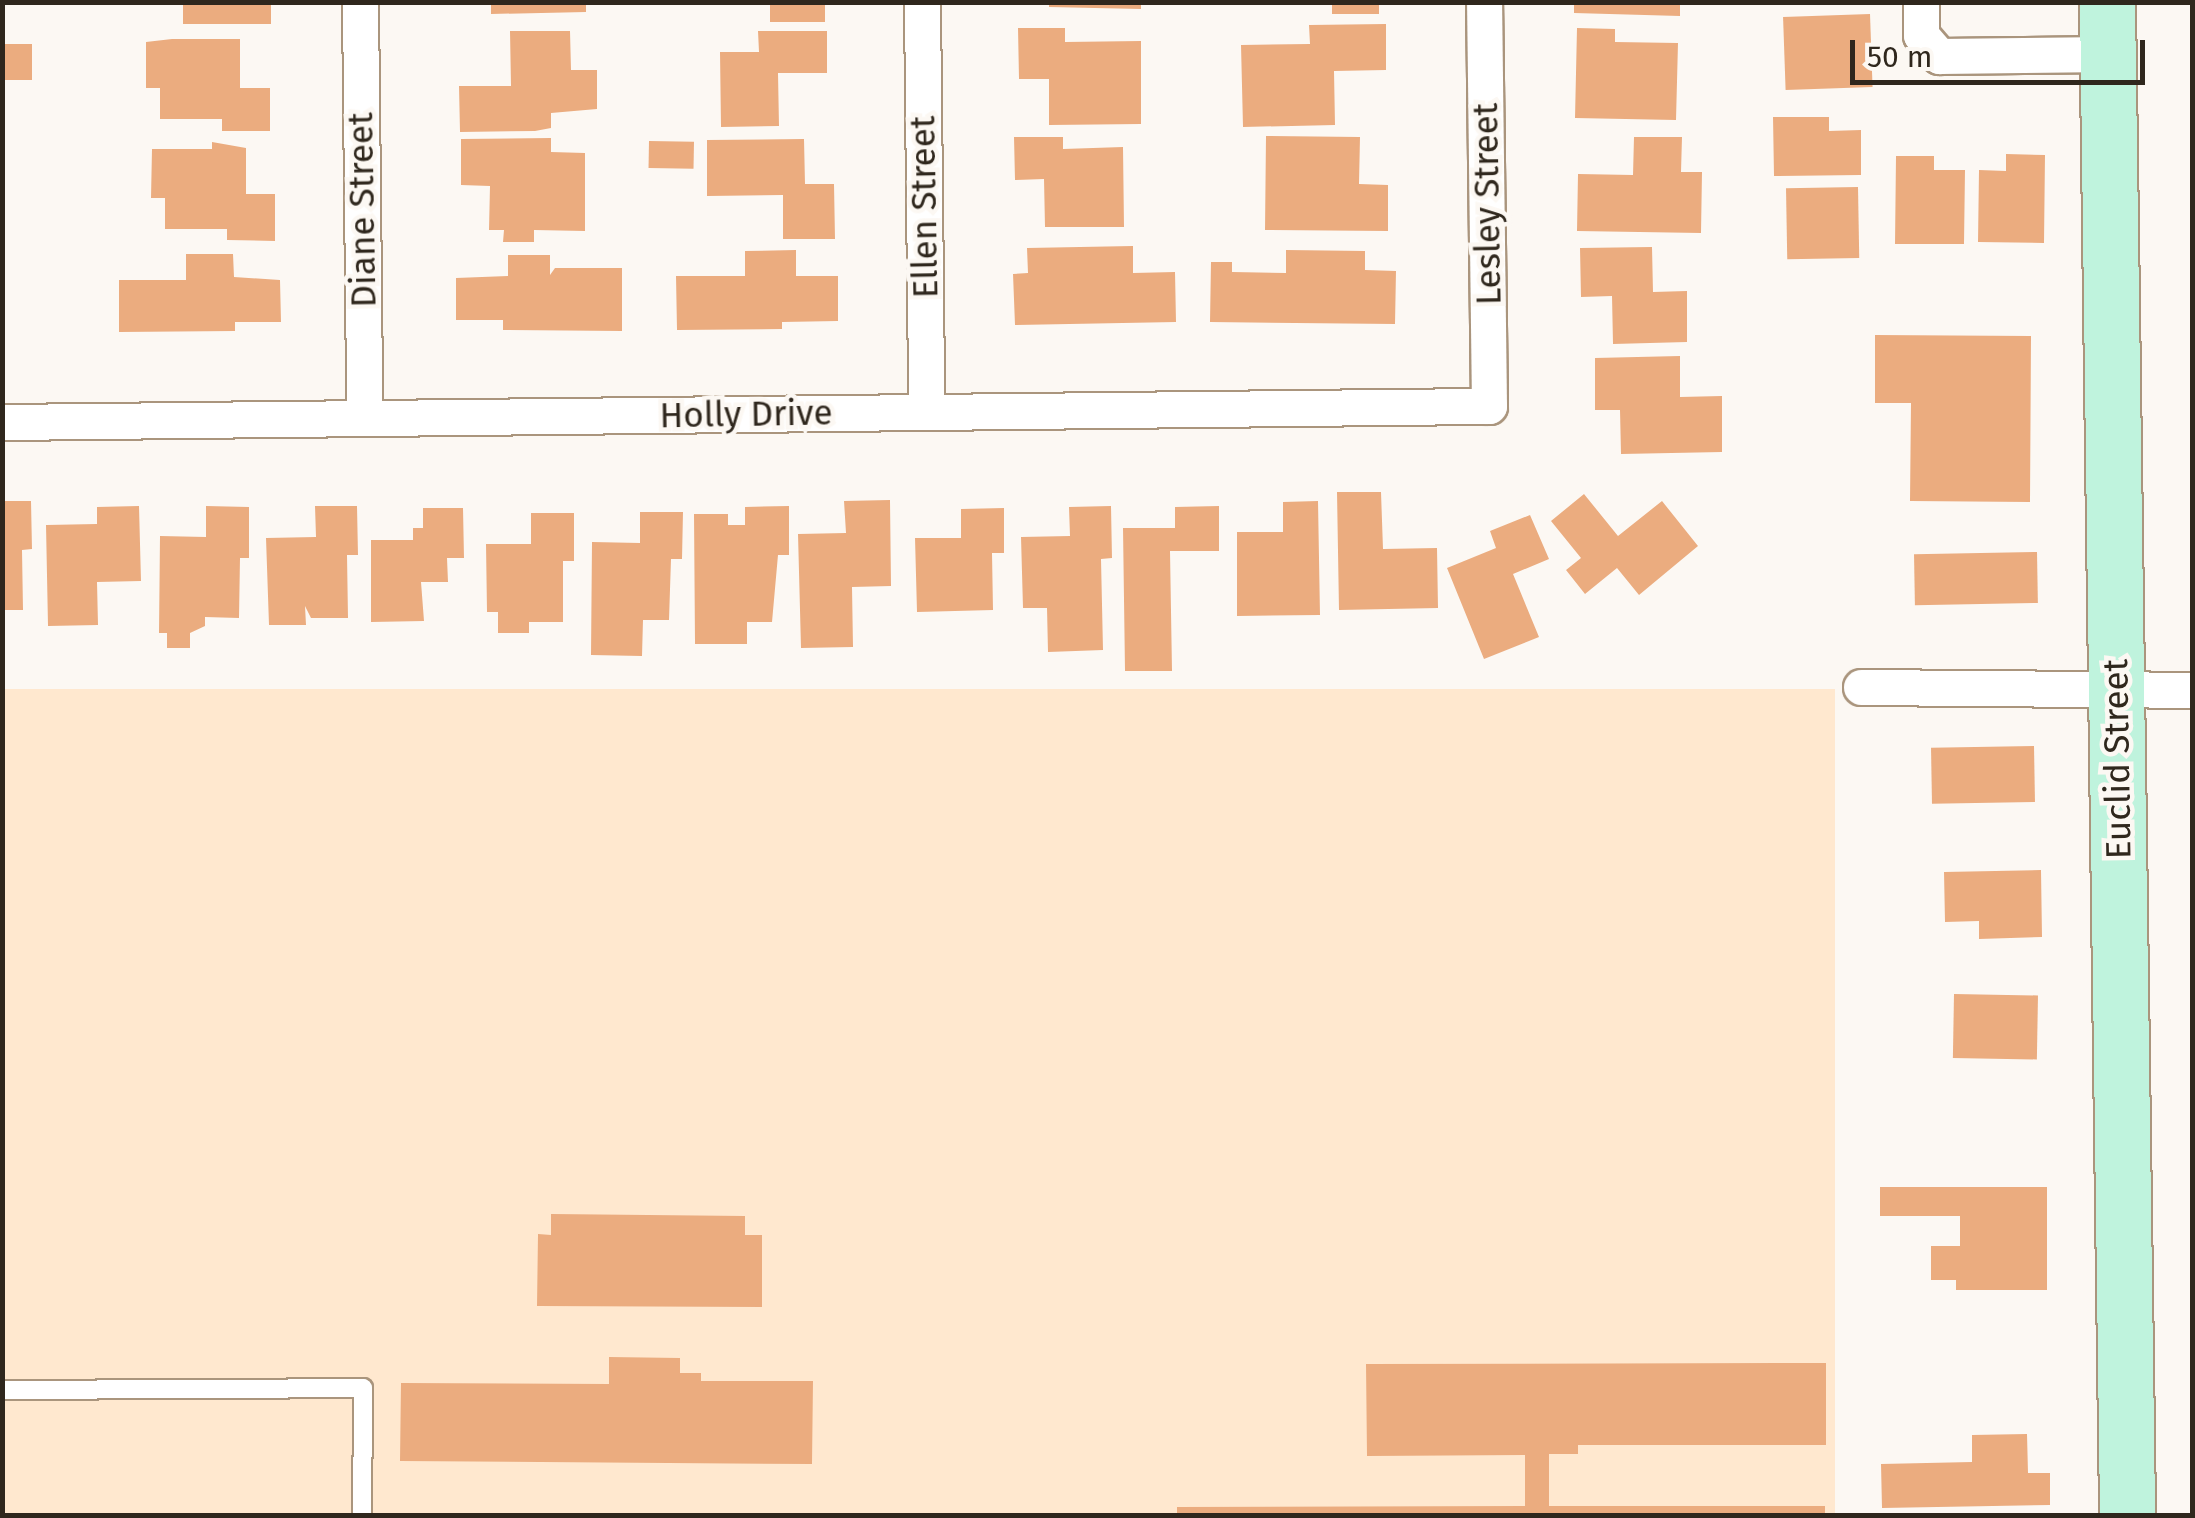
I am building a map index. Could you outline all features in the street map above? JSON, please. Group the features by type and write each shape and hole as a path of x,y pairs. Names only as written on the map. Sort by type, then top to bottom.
{"main road":[{"name":"Euclid Street","path":"2108,28 2127,1516"}],"street":[{"name":"Diane Street","path":"360,2 364,418"},
{"name":"Ellen Street","path":"922,2 926,412"},
{"name":"Lesley Street","path":"1484,2 1489,406"},
{"path":"1920,2 1921,35 1939,56 2108,28"},
{"name":"Holly Drive","path":"2,422 1489,406"},
{"path":"1860,687 2192,690"}],"lane":[{"path":"2,1390 362,1388 362,1516"}],"shaded area":[{"path":"3,689 1835,689 1835,1516 3,1516"}],"building":[{"path":"183,2 271,2 271,24 183,24"},
{"path":"491,2 586,2 586,12 491,14"},
{"path":"770,2 825,2 825,22 770,22"},
{"path":"1049,2 1141,2 1141,9 1049,7"},
{"path":"1332,2 1379,2 1379,14 1332,14"},
{"path":"1574,2 1680,2 1680,16 1574,13"},
{"path":"1870,14 1873,87 1786,90 1783,17"},
{"path":"1386,24 1386,70 1334,71 1335,125 1243,127 1241,45 1310,44 1309,25"},
{"path":"1018,28 1065,28 1065,42 1141,41 1141,124 1049,125 1049,79 1019,79"},
{"path":"1577,28 1615,29 1615,42 1678,43 1676,120 1575,118"},
{"path":"510,31 570,31 571,70 597,70 597,109 551,113 551,128 535,131 460,132 459,86 511,86"},
{"path":"758,31 827,31 827,73 778,73 779,126 721,127 720,52 759,52"},
{"path":"240,39 240,88 270,88 270,131 222,131 222,119 160,119 160,88 146,88 146,42"},
{"path":"2,44 32,44 32,80 2,80"},
{"path":"1773,117 1829,117 1829,131 1861,130 1861,175 1774,176"},
{"path":"1266,136 1360,137 1359,184 1388,185 1388,231 1265,230"},
{"path":"1014,137 1063,137 1063,149 1123,147 1124,227 1045,227 1044,179 1015,180"},
{"path":"1634,137 1682,137 1681,172 1702,172 1701,233 1577,231 1578,174 1633,175"},
{"path":"551,138 551,152 585,153 585,231 534,230 534,242 503,242 504,230 489,230 490,186 461,185 461,139"},
{"path":"804,139 805,184 834,184 835,239 783,239 783,195 707,196 707,140"},
{"path":"649,141 694,142 694,169 649,168"},
{"path":"212,142 246,148 246,194 275,194 275,241 227,240 227,229 165,229 165,198 151,198 152,149 212,149"},
{"path":"2006,154 2045,155 2044,243 1978,242 1979,170 2006,171"},
{"path":"1896,156 1934,156 1934,170 1965,170 1964,244 1895,244"},
{"path":"1858,187 1859,258 1787,259 1786,188"},
{"path":"1133,246 1133,273 1175,272 1176,322 1015,325 1013,274 1028,273 1027,248"},
{"path":"1652,247 1653,292 1687,291 1687,342 1613,344 1612,296 1581,297 1580,248"},
{"path":"796,250 796,276 838,276 838,321 782,322 782,329 677,330 676,276 745,276 745,251"},
{"path":"1286,250 1365,251 1365,270 1396,271 1395,324 1210,322 1211,262 1232,262 1232,272 1286,273"},
{"path":"186,254 233,254 234,277 280,280 281,322 235,322 235,331 119,332 119,280 186,280"},
{"path":"508,255 550,255 550,275 555,268 622,268 622,331 503,330 503,320 456,320 456,278 508,276"},
{"path":"1875,335 2031,336 2030,502 1910,501 1911,403 1875,403"},
{"path":"1680,356 1680,397 1722,396 1722,452 1621,454 1620,410 1595,410 1595,358"},
{"path":"1337,492 1381,492 1383,549 1437,548 1438,608 1339,610"},
{"path":"1584,494 1618,536 1662,501 1698,546 1639,595 1617,568 1585,594 1566,570 1581,558 1551,521"},
{"path":"890,500 891,586 852,587 853,647 801,648 798,534 846,533 844,501"},
{"path":"2,501 31,501 32,549 22,550 23,610 2,610"},
{"path":"1318,501 1320,615 1237,616 1237,532 1283,532 1283,502"},
{"path":"139,506 141,581 97,582 98,625 48,626 46,525 97,524 97,507"},
{"path":"206,506 249,507 249,558 240,558 239,618 205,617 205,626 190,633 190,648 167,648 167,633 159,633 160,536 206,537"},
{"path":"315,506 357,506 358,555 347,555 348,618 311,618 305,606 306,625 269,625 266,538 316,537"},
{"path":"789,506 789,555 778,555 772,622 747,622 747,644 695,644 694,514 728,514 728,525 745,525 745,507"},
{"path":"1111,506 1112,558 1101,559 1103,650 1048,652 1047,608 1023,608 1021,537 1070,536 1069,507"},
{"path":"1219,506 1219,551 1170,551 1172,671 1125,671 1123,528 1175,528 1175,507"},
{"path":"423,508 463,508 464,558 447,558 448,582 421,582 424,621 371,622 371,540 413,540 413,528 423,528"},
{"path":"1004,508 1004,553 992,553 993,610 917,612 915,538 961,538 961,509"},
{"path":"640,512 683,512 682,559 671,559 669,620 643,620 642,656 591,655 592,542 640,543"},
{"path":"531,513 574,513 574,561 563,561 563,622 529,622 529,633 498,633 498,612 487,612 486,544 531,544"},
{"path":"1530,515 1549,559 1513,574 1539,637 1484,659 1447,568 1496,548 1490,531"},
{"path":"2037,552 2038,603 1915,605 1914,554"},
{"path":"2034,746 2035,802 1932,804 1931,748"},
{"path":"2041,870 2042,937 1979,939 1979,921 1945,922 1944,872"},
{"path":"1954,994 2038,995 2037,1059 1953,1058"},
{"path":"1880,1187 2047,1187 2047,1290 1956,1290 1956,1280 1931,1280 1931,1246 1960,1246 1960,1216 1880,1216"},
{"path":"551,1214 745,1216 745,1235 762,1235 762,1307 537,1306 538,1234 551,1235"},
{"path":"609,1357 680,1358 680,1373 701,1373 701,1381 813,1381 812,1464 400,1461 401,1383 609,1384"},
{"path":"1826,1363 1826,1445 1578,1445 1578,1454 1549,1454 1549,1506 1825,1506 1825,1516 1177,1516 1177,1507 1525,1506 1525,1455 1367,1456 1366,1364"},
{"path":"2027,1434 2028,1473 2050,1473 2050,1505 1882,1508 1881,1464 1972,1462 1972,1435"}]}
